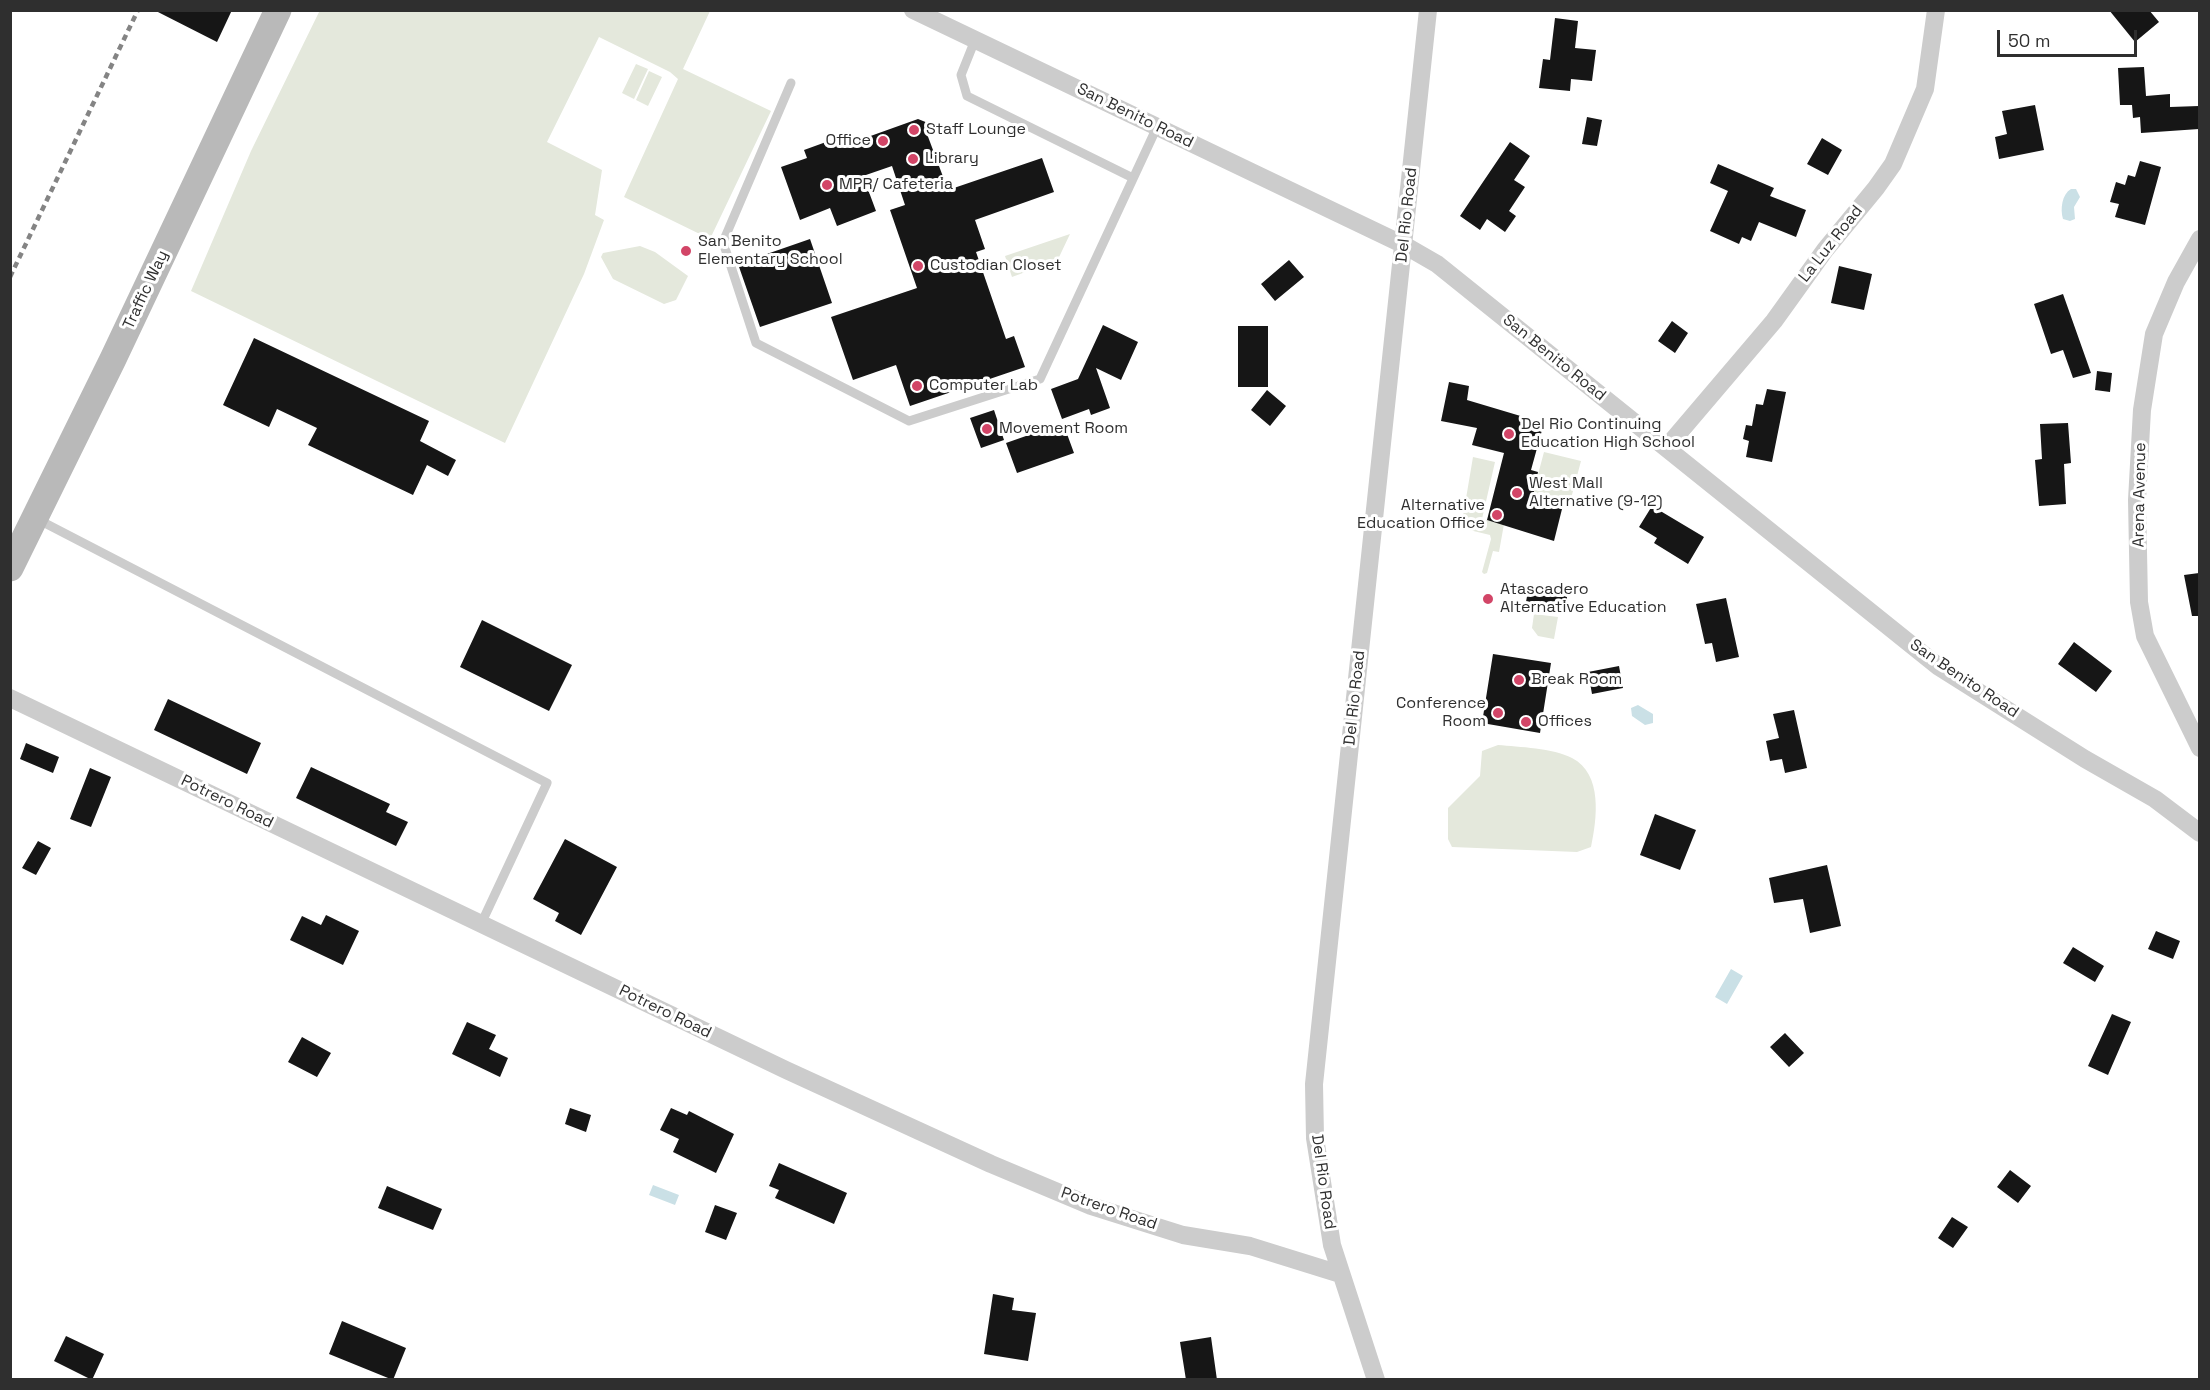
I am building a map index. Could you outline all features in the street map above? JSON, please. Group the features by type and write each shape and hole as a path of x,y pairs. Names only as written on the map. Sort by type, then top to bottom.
{"street":[{"name":"Traffic Way","path":"10,568 114,359 278,10"},
{"name":"San Benito Road","path":"914,10 1404,245 1437,264 1940,667 2085,759 2154,799 2199,833"},
{"name":"Del Rio Road","path":"1376,1380 1340,1274 1319,1171 1315,1138 1314,1084 1428,10"},
{"name":"La Luz Road","path":"1666,448 1774,321 1825,250 1893,164 1925,89 1936,10"},
{"name":"Arena Avenue","path":"2199,239 2176,282 2154,334 2142,410 2137,500 2139,602 2145,636 2199,748"},
{"name":"Potrero Road","path":"10,698 786,1071 1091,1206 1183,1235 1250,1246 1340,1274"}],"lane":[{"path":"975,40 961,75 967,96 1133,178"},
{"path":"791,83 723,242 756,343 909,421 1040,379 1157,127"},
{"path":"35,518 547,783 481,924"}],"shaded area":[{"path":"320,10 710,11 683,69 771,111 710,239 624,197 678,79 670,72 599,37 547,142 602,170 595,215 604,220 584,274 505,443 191,291 251,151"},
{"path":"636,64 648,69 634,99 622,93"},
{"path":"649,71 662,77 648,106 636,100"},
{"path":"1070,234 1052,272 1039,267 1012,277 1005,256"},
{"path":"640,246 655,252 688,276 676,300 664,304 613,279 601,257 603,253"},
{"path":"1544,452 1581,461 1569,506 1532,497"},
{"path":"1473,457 1495,462 1482,519 1504,524 1499,552 1493,551 1487,573 1484,574 1482,572 1491,539 1490,535 1461,528"},
{"path":"1534,614 1558,617 1554,639 1538,636 1532,628"},
{"path":"1498,745 1555,752 1572,758 1582,765 1589,775 1595,798 1595,824 1591,847 1577,852 1452,847 1448,839 1448,808 1480,776 1482,751"}],"water":[{"path":"2071,189 2076,189 2080,197 2074,207 2075,219 2070,221 2063,219 2062,206 2066,194"},
{"path":"1638,705 1653,714 1653,723 1645,725 1632,716 1631,708"},
{"path":"1731,969 1743,976 1727,1004 1715,997"},
{"path":"653,1185 679,1195 675,1205 649,1195"}],"building":[{"path":"154,10 232,10 217,42"},
{"path":"2109,10 2149,10 2159,22 2135,42"},
{"path":"1555,18 1578,21 1575,48 1596,50 1592,81 1571,79 1570,91 1539,88 1543,59 1550,60"},
{"path":"2144,67 2146,96 2170,94 2170,107 2199,106 2199,129 2141,133 2140,117 2133,118 2132,105 2120,105 2118,68"},
{"path":"2035,105 2044,150 1999,159 1995,137 2007,134 2002,111"},
{"path":"1587,117 1602,120 1597,146 1582,144"},
{"path":"918,119 943,129 927,134 948,190 1042,158 1054,192 975,220 985,249 976,252 1006,339 1014,336 1025,367 910,406 896,365 853,380 831,317 917,288 890,210 905,205 892,166 863,176 876,211 837,226 830,208 800,220 781,167 807,158 804,150 848,134 851,143"},
{"path":"1822,138 1842,150 1828,175 1807,164"},
{"path":"1510,142 1530,156 1514,180 1525,187 1509,211 1516,216 1505,232 1487,219 1480,230 1460,216"},
{"path":"2140,161 2161,167 2145,225 2115,217 2119,204 2110,202 2116,182 2125,185 2128,175 2135,177"},
{"path":"1718,164 1774,188 1770,196 1806,210 1796,237 1759,222 1751,241 1742,237 1739,244 1710,231 1728,191 1710,183"},
{"path":"810,239 832,303 760,327 738,264"},
{"path":"1289,260 1304,277 1275,301 1261,284"},
{"path":"1839,266 1872,274 1864,310 1831,303"},
{"path":"2063,294 2091,373 2073,378 2063,350 2051,354 2034,304"},
{"path":"1672,321 1688,333 1675,353 1658,341"},
{"path":"1103,325 1138,342 1121,380 1096,368 1110,408 1091,415 1089,409 1062,419 1051,389 1078,379"},
{"path":"1238,326 1268,326 1268,387 1238,387"},
{"path":"254,338 429,421 420,441 456,460 448,476 427,465 413,495 308,445 317,428 277,409 269,427 223,405"},
{"path":"2097,371 2112,373 2110,392 2095,390"},
{"path":"1449,382 1469,386 1467,400 1544,423 1531,470 1538,472 1533,496 1563,505 1554,541 1487,520 1504,453 1472,445 1477,428 1441,421"},
{"path":"1767,389 1786,392 1772,462 1746,457 1749,441 1743,439 1746,425 1752,426 1756,404 1763,405"},
{"path":"1267,390 1286,406 1270,426 1251,410"},
{"name":"Movement Room","path":"994,410 1004,440 981,448 970,418"},
{"path":"1063,423 1074,453 1017,473 1006,443"},
{"path":"2068,423 2071,463 2064,464 2066,504 2039,506 2035,460 2042,459 2040,424"},
{"path":"1652,506 1704,537 1688,564 1654,543 1657,538 1639,527"},
{"path":"2199,573 2199,616 2192,616 2184,575"},
{"path":"1529,586 1568,592 1564,613 1525,607"},
{"path":"1726,598 1739,657 1716,662 1712,643 1705,644 1696,604"},
{"path":"482,620 572,665 549,711 460,667"},
{"path":"2074,642 2112,671 2096,692 2058,664"},
{"path":"1493,654 1551,663 1540,733 1482,723"},
{"path":"1619,666 1623,688 1592,694 1588,672"},
{"path":"168,699 261,743 247,774 154,730"},
{"path":"1794,710 1807,768 1785,773 1782,759 1770,761 1766,741 1779,738 1773,714"},
{"path":"26,743 59,757 53,773 20,759"},
{"path":"311,767 390,804 386,812 408,822 396,846 296,798"},
{"path":"90,768 111,777 91,827 70,819"},
{"path":"1655,814 1696,830 1680,870 1640,855"},
{"path":"565,839 617,867 581,935 555,921 559,913 533,899"},
{"path":"38,841 51,848 36,875 22,868"},
{"path":"1827,865 1841,926 1810,933 1803,899 1774,903 1769,878"},
{"path":"326,915 359,931 343,965 290,940 302,916 321,925"},
{"path":"2156,931 2180,941 2173,959 2148,949"},
{"path":"2073,947 2104,966 2095,982 2063,963"},
{"path":"2112,1014 2131,1022 2108,1075 2088,1066"},
{"path":"467,1022 496,1035 489,1049 508,1058 500,1077 452,1054"},
{"path":"1785,1033 1804,1053 1789,1067 1770,1047"},
{"path":"302,1037 331,1053 317,1077 288,1062"},
{"path":"570,1108 591,1115 586,1132 565,1124"},
{"path":"671,1108 687,1115 689,1111 734,1134 716,1173 673,1152 679,1139 660,1130"},
{"path":"779,1163 847,1193 834,1224 775,1198 779,1190 769,1186"},
{"path":"2010,1170 2031,1186 2018,1203 1997,1187"},
{"path":"387,1186 442,1209 433,1230 378,1208"},
{"path":"715,1205 737,1213 726,1240 705,1232"},
{"path":"1952,1217 1968,1227 1953,1248 1938,1238"},
{"path":"993,1294 1014,1298 1012,1310 1036,1313 1028,1361 984,1354"},
{"path":"342,1321 406,1348 393,1380 329,1354"},
{"path":"66,1336 104,1354 92,1380 54,1361"},
{"path":"1211,1337 1217,1380 1186,1380 1180,1342"}],"railway":[{"path":"10,277 138,10"}],"place":[{"name":"Staff Lounge","path":"914,130"},
{"name":"Office","path":"883,141"},
{"name":"Library","path":"913,159"},
{"name":"MPR/ Cafeteria","path":"827,185"},
{"name":"San Benito Elementary School","path":"686,251"},
{"name":"Custodian Closet","path":"918,266"},
{"name":"Computer Lab","path":"917,386"},
{"name":"Movement Room","path":"987,429"},
{"name":"Del Rio Continuing Education High School","path":"1509,434"},
{"name":"West Mall Alternative (9-12)","path":"1517,493"},
{"name":"Alternative Education Office","path":"1497,515"},
{"name":"Atascadero Alternative Education","path":"1488,599"},
{"name":"Break Room","path":"1519,680"},
{"name":"Conference Room","path":"1498,713"},
{"name":"Offices","path":"1526,722"}]}
